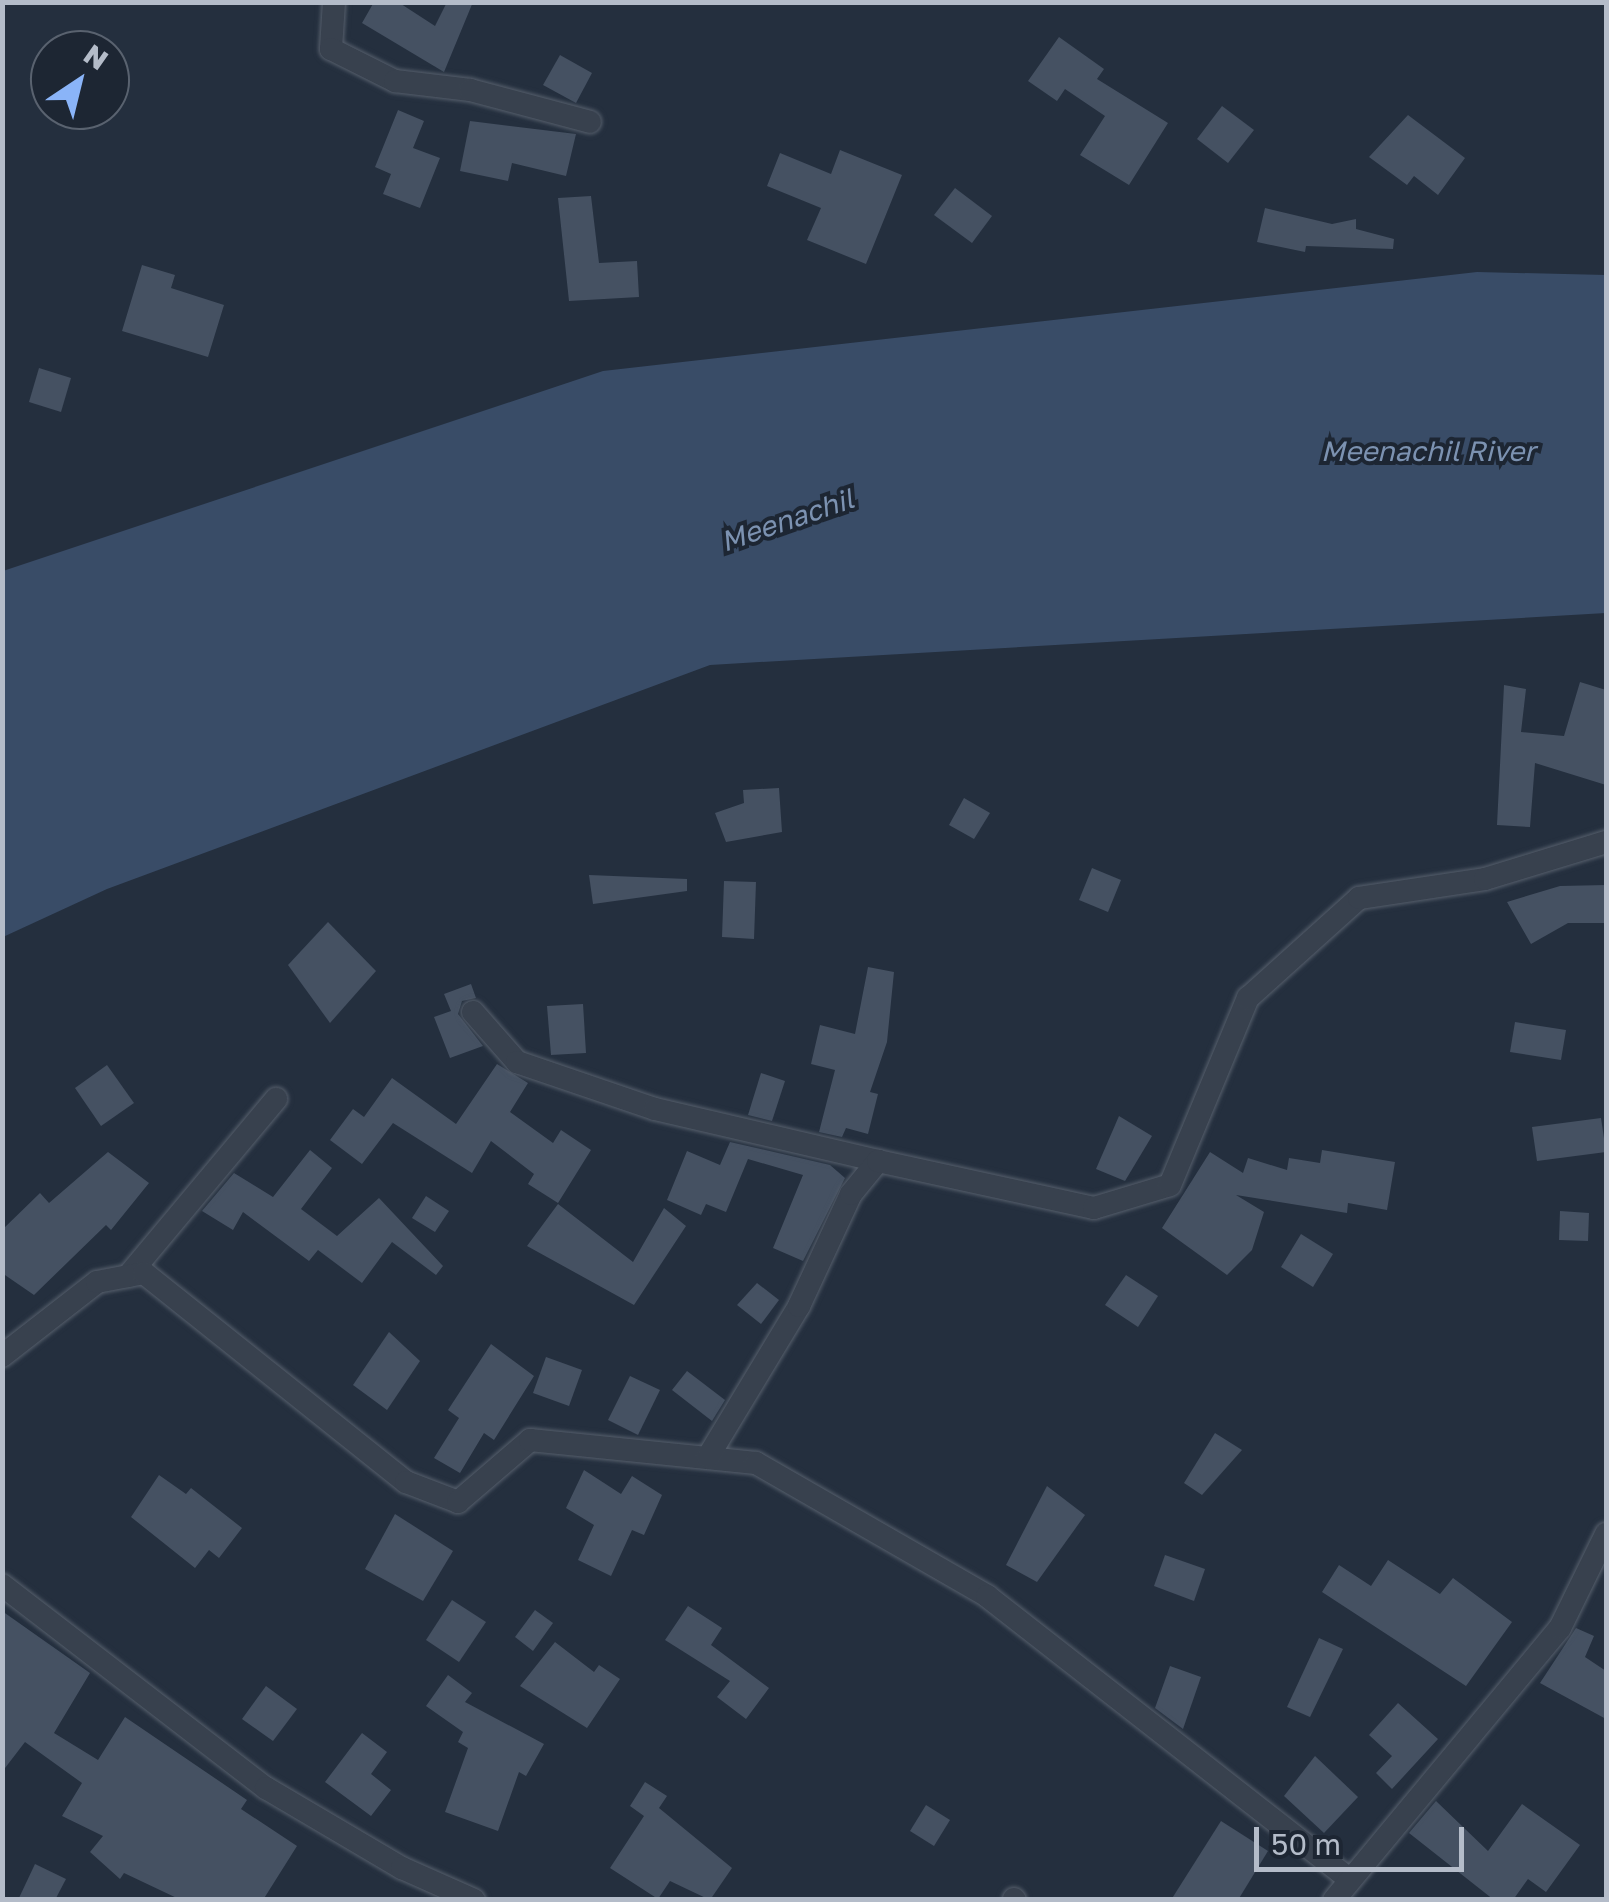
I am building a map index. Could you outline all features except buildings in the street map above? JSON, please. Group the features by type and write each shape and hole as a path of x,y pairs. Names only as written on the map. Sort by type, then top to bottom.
{"street":[{"path":"334,2 330,49 395,82 470,90 590,122"},
{"path":"473,1012 517,1062 654,1109 1094,1208 1170,1185 1248,998 1359,898 1485,879 1606,842"},
{"path":"128,1276 276,1099"},
{"path":"708,1457 799,1306 852,1194 878,1161"},
{"path":"2,1356 98,1282 144,1273 406,1482 458,1502 530,1440 756,1463 987,1596 1347,1877"},
{"path":"1334,1900 1347,1877 1560,1628 1606,1534"},
{"path":"2,1585 266,1788 402,1868 474,1900"}],"water":[{"name":"Meenachil River","path":"1477,272 1606,275 1606,613 710,665 107,889 3,937 3,571 603,371"}],"water label":[{"name":"Meenachil","path":"787,520"}]}
